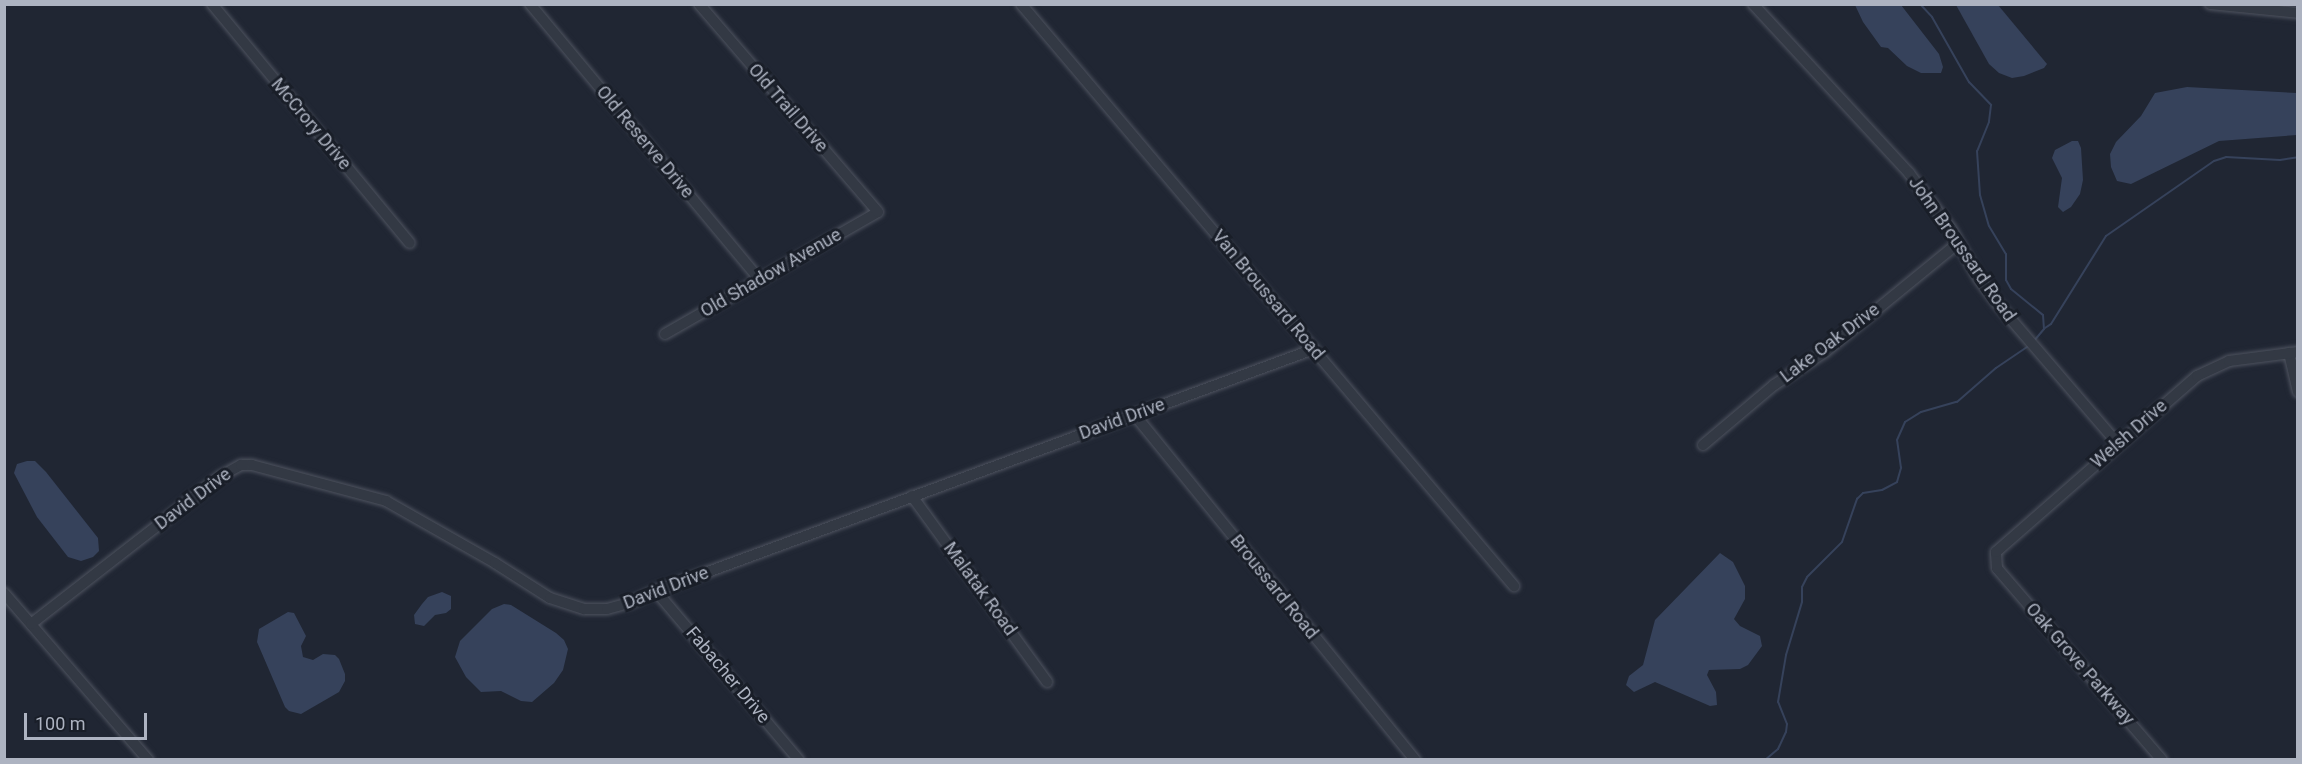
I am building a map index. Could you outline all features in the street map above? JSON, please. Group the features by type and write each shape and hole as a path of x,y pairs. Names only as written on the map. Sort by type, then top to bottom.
{"street":[{"name":"McCrory Drive","path":"212,4 410,243"},
{"name":"Old Reserve Drive","path":"530,4 760,280"},
{"name":"Old Trail Drive","path":"699,4 878,212"},
{"name":"Van Broussard Road","path":"1022,4 1515,586"},
{"name":"John Broussard Road","path":"1753,4 1909,173 1940,213 1979,279 2022,333 2118,444"},
{"path":"2210,4 2265,7 2298,13"},
{"name":"Old Shadow Avenue","path":"664,334 878,212"},
{"name":"Lake Oak Drive","path":"1703,446 1774,385 1825,351 1958,243"},
{"name":"David Drive","path":"31,624 236,466 247,464 396,505 550,598 569,606 607,609 630,603 656,591 1314,349"},
{"path":"2293,352 2298,392"},
{"name":"Welsh Drive","path":"1997,568 1995,557 1998,548 2187,382 2210,368 2239,358 2293,352"},
{"name":"Broussard Road","path":"1134,414 1415,759"},
{"name":"Malatak Road","path":"912,496 1047,682"},
{"name":"Oak Grove Parkway","path":"1997,568 2162,759"},
{"name":"Fabacher Drive","path":"656,591 799,759"},
{"path":"4,593 148,759"}],"water":[{"path":"1855,5 1901,5 1939,54 1943,67 1941,73 1921,73 1907,66 1888,48 1881,47 1863,22"},
{"path":"1956,5 1998,5 2047,64 2044,68 2024,76 2012,78 1999,73 1989,64"},
{"path":"2187,87 2297,93 2297,135 2219,141 2131,184 2117,181 2111,167 2110,154 2116,142 2141,116 2155,93"},
{"path":"2072,141 2078,141 2081,148 2083,180 2080,194 2071,207 2063,212 2058,207 2062,178 2052,158 2055,150"},
{"path":"35,461 46,472 98,538 99,551 93,557 81,561 68,557 37,517 14,473 17,464"},
{"path":"1720,553 1733,562 1745,586 1745,599 1734,619 1740,626 1760,636 1762,646 1748,665 1740,669 1709,670 1707,675 1716,692 1717,705 1710,706 1655,682 1634,692 1626,685 1629,676 1643,665 1655,620"},
{"path":"442,592 451,596 451,609 446,613 435,615 424,626 415,624 414,615 422,604 428,597"},
{"path":"504,604 511,605 556,633 564,640 568,649 563,670 554,683 532,702 521,701 501,691 481,692 466,677 455,657 460,641 492,609"},
{"path":"288,612 294,613 306,636 301,646 303,657 313,660 323,654 335,655 345,674 345,681 339,692 301,714 289,711 285,707 257,642 259,629"}],"waterway":[{"path":"1920,4 1932,17 1969,82 1991,105 1989,122 1977,151 1980,195 1989,226 2006,254 2006,280 2011,289 2043,315 2044,329 2034,341"},
{"path":"2045,328 2051,324 2106,236 2214,161 2226,157 2280,160 2298,157"},
{"path":"1765,760 1778,749 1786,732 1787,724 1778,702 1786,655 1802,602 1802,587 1807,577 1842,542 1857,499 1863,493 1882,490 1897,482 1901,468 1897,440 1905,422 1921,412 1957,402 1996,368 2030,345"}]}
